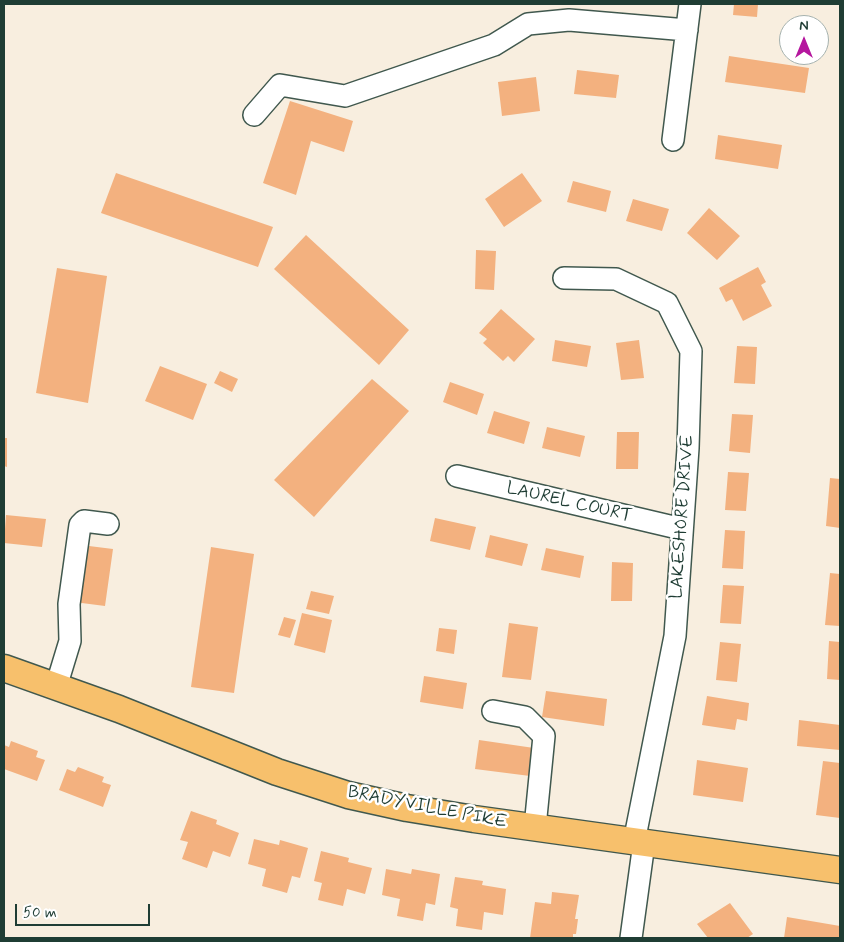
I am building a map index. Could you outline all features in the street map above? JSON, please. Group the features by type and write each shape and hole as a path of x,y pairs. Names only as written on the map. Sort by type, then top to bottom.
{"main road":[{"name":"BRADYVILLE PIKE","path":"4,668 119,709 277,772 348,795 407,808 535,828 840,870"}],"street":[{"path":"673,140 690,4"},
{"path":"254,115 280,85 345,96 494,45 528,24 554,12 568,20 687,30"},
{"name":"LAKESHORE DRIVE","path":"564,278 616,279 667,303 691,351 688,448 675,636 639,842 631,938"},
{"name":"LAUREL COURT","path":"457,476 682,530"},
{"path":"56,687 70,641 70,604 80,525 84,521 108,524"},
{"path":"493,711 525,717 544,736 535,828"}],"building":[{"path":"734,4 758,4 757,17 733,15"},
{"path":"729,56 809,68 805,93 725,82"},
{"path":"577,70 619,75 616,98 574,94"},
{"path":"536,77 540,111 502,116 498,82"},
{"path":"290,101 353,121 344,152 311,141 296,195 263,183"},
{"path":"718,135 782,145 778,169 715,159"},
{"path":"116,173 273,227 258,267 101,213"},
{"path":"522,173 542,201 504,227 485,199"},
{"path":"573,181 611,191 606,212 567,202"},
{"path":"633,199 669,209 662,231 626,221"},
{"path":"709,208 740,236 717,260 687,233"},
{"path":"306,235 409,330 379,365 274,269"},
{"path":"476,250 496,251 494,290 475,289"},
{"path":"758,267 766,282 761,285 772,306 743,321 732,299 726,302 719,288"},
{"path":"57,268 107,276 88,403 36,393"},
{"path":"501,309 535,339 514,362 508,356 503,361 483,343 487,339 479,333"},
{"path":"555,340 591,346 587,367 552,361"},
{"path":"639,340 644,378 621,380 616,343"},
{"path":"737,346 757,347 755,384 734,383"},
{"path":"160,366 207,384 193,420 145,401"},
{"path":"220,371 238,379 232,392 214,383"},
{"path":"372,379 409,411 314,517 274,480"},
{"path":"450,382 484,394 477,415 443,402"},
{"path":"494,411 530,422 524,444 487,433"},
{"path":"732,414 753,415 750,453 729,451"},
{"path":"547,427 585,436 580,457 542,448"},
{"path":"617,432 639,432 638,469 616,469"},
{"path":"4,438 7,438 7,467 4,466"},
{"path":"728,472 749,473 746,511 725,510"},
{"path":"830,478 840,479 840,528 826,526"},
{"path":"6,515 46,519 42,547 4,543"},
{"path":"435,518 476,527 470,550 430,541"},
{"path":"725,530 745,531 743,569 722,568"},
{"path":"490,535 528,544 522,566 485,557"},
{"path":"81,545 113,549 105,606 74,602"},
{"path":"211,547 254,554 234,693 191,687"},
{"path":"546,548 584,556 580,578 541,570"},
{"path":"612,562 633,563 632,601 611,601"},
{"path":"830,573 840,574 840,626 825,625"},
{"path":"723,585 744,586 741,624 720,623"},
{"path":"311,591 334,596 329,614 306,609"},
{"path":"302,613 332,620 325,653 294,645"},
{"path":"284,617 296,620 290,638 278,635"},
{"path":"509,623 538,627 531,680 502,677"},
{"path":"439,628 457,630 454,654 436,651"},
{"path":"829,641 840,642 840,680 827,679"},
{"path":"720,642 741,644 737,682 716,680"},
{"path":"424,676 467,683 463,709 420,702"},
{"path":"546,691 607,699 604,726 542,717"},
{"path":"707,696 749,703 747,721 737,719 735,730 702,725"},
{"path":"799,720 840,725 840,750 797,746"},
{"path":"479,740 534,748 530,776 475,769"},
{"path":"11,741 38,751 36,757 45,760 37,781 4,769 4,745 9,747"},
{"path":"697,760 748,768 743,802 693,795"},
{"path":"823,761 840,763 840,818 816,815"},
{"path":"78,767 104,777 102,782 111,785 103,807 59,790 67,769 75,772"},
{"path":"191,811 217,820 216,824 239,833 230,857 213,851 207,868 182,859 188,842 180,840"},
{"path":"254,839 279,845 280,840 308,848 300,878 292,876 287,893 262,886 266,869 248,864"},
{"path":"321,851 349,858 348,862 372,868 365,894 347,889 343,906 318,900 322,883 314,881"},
{"path":"386,869 411,874 412,869 440,874 435,905 426,903 423,921 397,916 400,899 382,895"},
{"path":"455,877 483,881 482,885 506,889 503,915 484,912 482,930 456,926 458,909 450,907"},
{"path":"552,892 579,895 575,919 578,919 576,934 573,934 573,938 530,938 535,902 551,904"},
{"path":"730,903 753,934 747,938 708,938 697,924"},
{"path":"787,917 840,926 840,938 784,938"}]}
